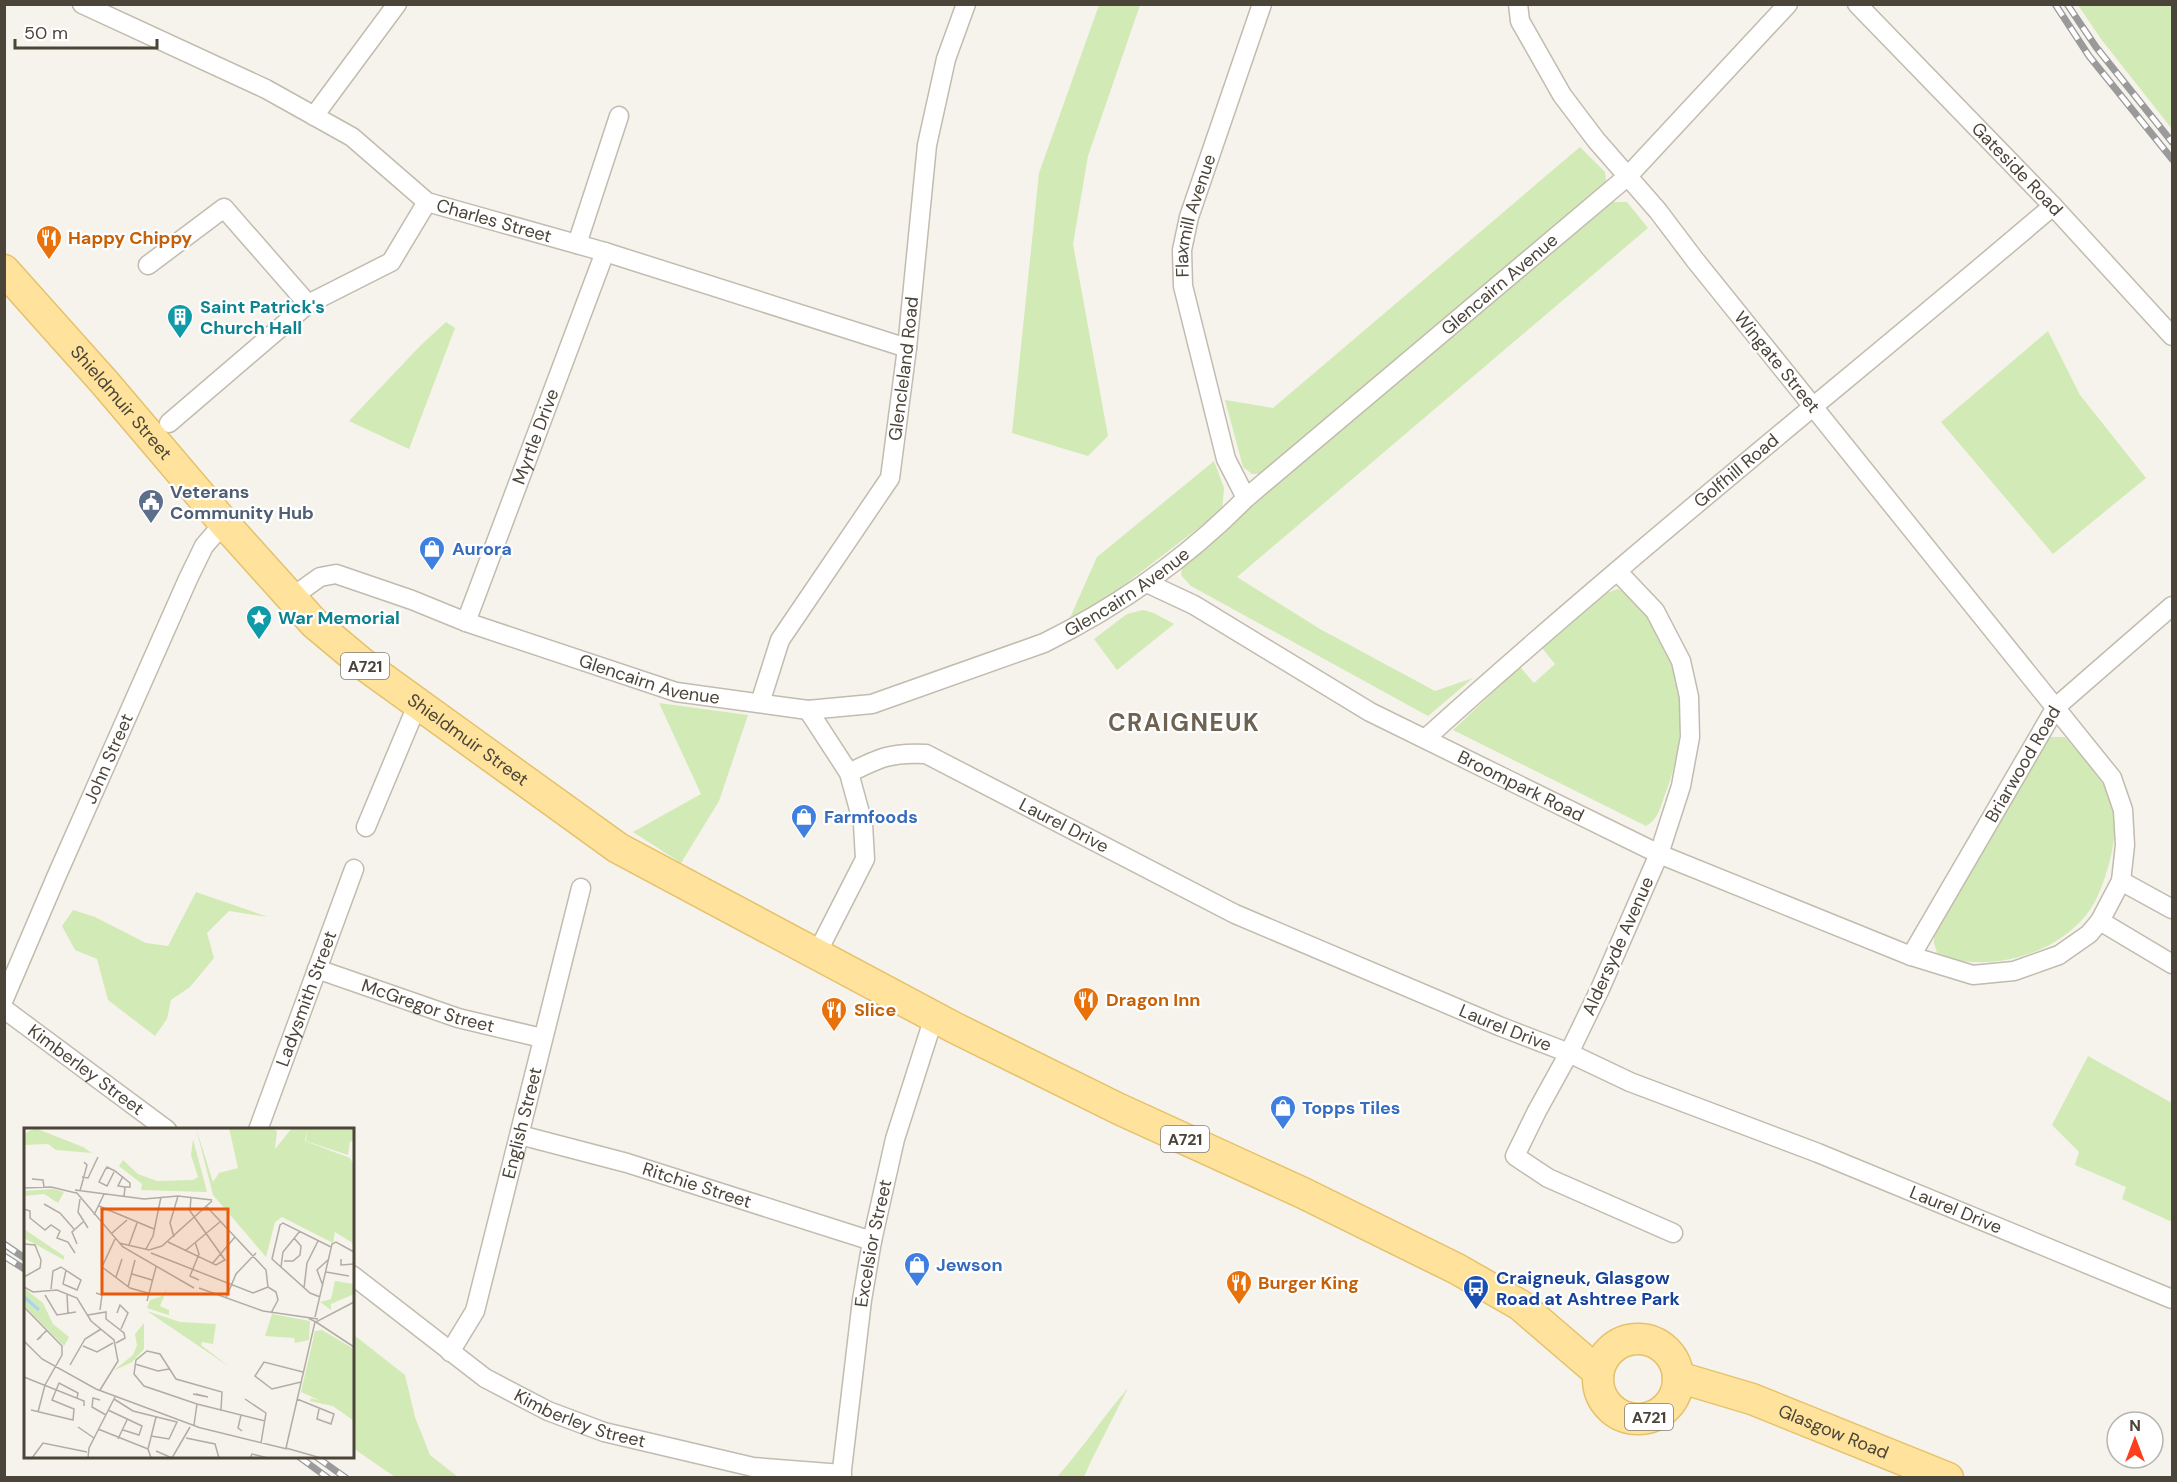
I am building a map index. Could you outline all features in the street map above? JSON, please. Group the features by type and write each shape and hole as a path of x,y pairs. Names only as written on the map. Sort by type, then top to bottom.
{"main road":[{"name":"Shieldmuir Street","path":"4,270 314,623 363,664 618,848 817,953"},
{"name":"A721","path":"817,953 934,1017 1119,1109 1303,1193 1456,1269 1520,1305 1549,1330 1603,1363 1598,1383 1607,1404 1616,1412 1626,1417 1639,1419 1651,1417 1663,1410 1675,1389"},
{"path":"1603,1363 1616,1346 1626,1341 1638,1339 1650,1341 1661,1346 1670,1355 1675,1365 1675,1389"},
{"name":"Glasgow Road","path":"1675,1389 1752,1400 1948,1478"}],"street":[{"name":"Charles Street","path":"82,4 266,89 352,137 427,202 606,252 907,348"},
{"path":"314,116 397,4"},
{"name":"Glencleland Road","path":"760,703 780,640 890,478 907,348 927,145 946,59 966,4"},
{"name":"Flaxmill Avenue","path":"1246,498 1226,459 1184,286 1182,250 1189,217 1262,4"},
{"name":"Wingate Street","path":"1518,4 1520,21 1562,95 1596,140 1658,211 2112,778 2123,810 2125,845 2121,881"},
{"name":"Glencairn Avenue","path":"292,597 320,577 336,574 412,600 466,622 676,692 808,710 872,704 1044,643 1071,630 1148,583 1628,176 1788,4"},
{"name":"Gateside Road","path":"1857,4 2053,206 2172,336"},
{"path":"577,244 619,116"},
{"path":"168,423 308,304 391,262 427,202"},
{"name":"Golfhill Road","path":"1425,739 1493,677 1617,571 2053,206"},
{"path":"148,265 224,208 308,304"},
{"name":"Myrtle Drive","path":"466,622 606,252"},
{"name":"John Street","path":"4,999 188,579 204,546 224,522"},
{"name":"Aldersyde Avenue","path":"1617,571 1655,611 1681,661 1689,698 1689,737 1681,786 1659,854 1600,989 1515,1156 1548,1178 1673,1233"},
{"name":"Broompark Road","path":"1148,583 1194,605 1370,712 1659,854 1911,956 1973,975 2014,971 2059,955 2089,934 2100,921 2121,881"},
{"name":"Briarwood Road","path":"1911,956 2056,707 2172,606"},
{"path":"366,827 418,704"},
{"path":"808,710 849,773 863,824 865,859 817,953"},
{"name":"Laurel Drive","path":"849,773 883,756 904,753 926,754 1235,914 1499,1026 1569,1053 1630,1082 1818,1153 2172,1299"},
{"name":"Ladysmith Street","path":"259,1128 354,869"},
{"path":"2121,881 2172,909"},
{"name":"English Street","path":"450,1352 474,1311 581,888"},
{"path":"2100,921 2172,964"},
{"name":"McGregor Street","path":"317,969 458,1018 542,1038"},
{"name":"Kimberley Street","path":"4,1009 164,1128"},
{"name":"Excelsior Street","path":"841,1476 861,1306 872,1241 895,1139 934,1017"},
{"name":"Ritchie Street","path":"520,1135 627,1163 872,1241"},
{"name":"Kimberley Street","path":"354,1277 485,1378 548,1411 603,1432 753,1467 841,1476"}],"green space":[{"path":"1099,5 1140,5 1088,156 1073,244 1108,436 1088,456 1012,433 1039,173"},
{"path":"2078,5 2172,5 2172,129 2101,39"},
{"path":"1580,147 1605,172 1607,187 1264,474 1252,474 1243,467 1225,400 1273,408"},
{"path":"1611,202 1627,202 1648,228 1237,577 1320,629 1435,691 1473,678 1428,716 1191,586 1181,575 1183,562"},
{"path":"446,322 455,328 409,449 349,421 420,346"},
{"path":"2048,331 2080,395 2146,478 2053,554 1941,422"},
{"path":"1214,461 1224,488 1222,510 1087,613 1069,620 1097,557"},
{"path":"1617,589 1635,599 1647,616 1669,660 1679,693 1680,723 1677,753 1658,813 1646,826 1453,730 1520,667 1534,683 1555,664 1542,648 1605,594"},
{"path":"1143,610 1174,624 1117,670 1094,639 1127,614"},
{"path":"659,703 748,715 719,801 681,863 633,832 701,794"},
{"path":"2048,737 2065,737 2099,778 2113,805 2115,827 2112,850 2105,877 2094,903 2075,927 2047,946 2031,953 1997,961 1980,962 1960,960 1937,953 1934,931"},
{"path":"196,892 268,917 229,911 207,933 214,958 190,987 171,1000 167,1019 155,1036 108,1000 97,959 75,950 62,926 73,910 95,917 146,943 168,946"},
{"path":"2088,1056 2172,1103 2172,1222 2122,1199 2126,1187 2075,1165 2079,1152 2052,1125"},
{"path":"354,1335 405,1375 415,1417 430,1455 458,1477 395,1477 354,1449"},
{"path":"1128,1388 1084,1477 1057,1477 1110,1410"}],"railway":[{"path":"2055,4 2089,56 2172,159"},
{"path":"2067,4 2096,47 2172,142"},
{"path":"4,1244 24,1258"},
{"path":"4,1256 24,1269"},
{"path":"301,1458 328,1478"},
{"path":"318,1458 346,1478"}],"place":[{"name":"Happy Chippy","path":"49,261"},
{"name":"Saint Patrick's Church Hall","path":"180,340"},
{"name":"Veterans Community Hub","path":"151,525"},
{"name":"Aurora","path":"432,572"},
{"name":"War Memorial","path":"259,641"},
{"name":"Farmfoods","path":"804,840"},
{"name":"Dragon Inn","path":"1086,1023"},
{"name":"Slice","path":"834,1033"},
{"name":"Topps Tiles","path":"1283,1131"},
{"name":"Jewson","path":"917,1288"},
{"name":"Burger King","path":"1239,1306"},
{"name":"Craigneuk, Glasgow Road at Ashtree Park","path":"1476,1311"}],"district":[{"name":"CRAIGNEUK","path":"1184,723"}]}
